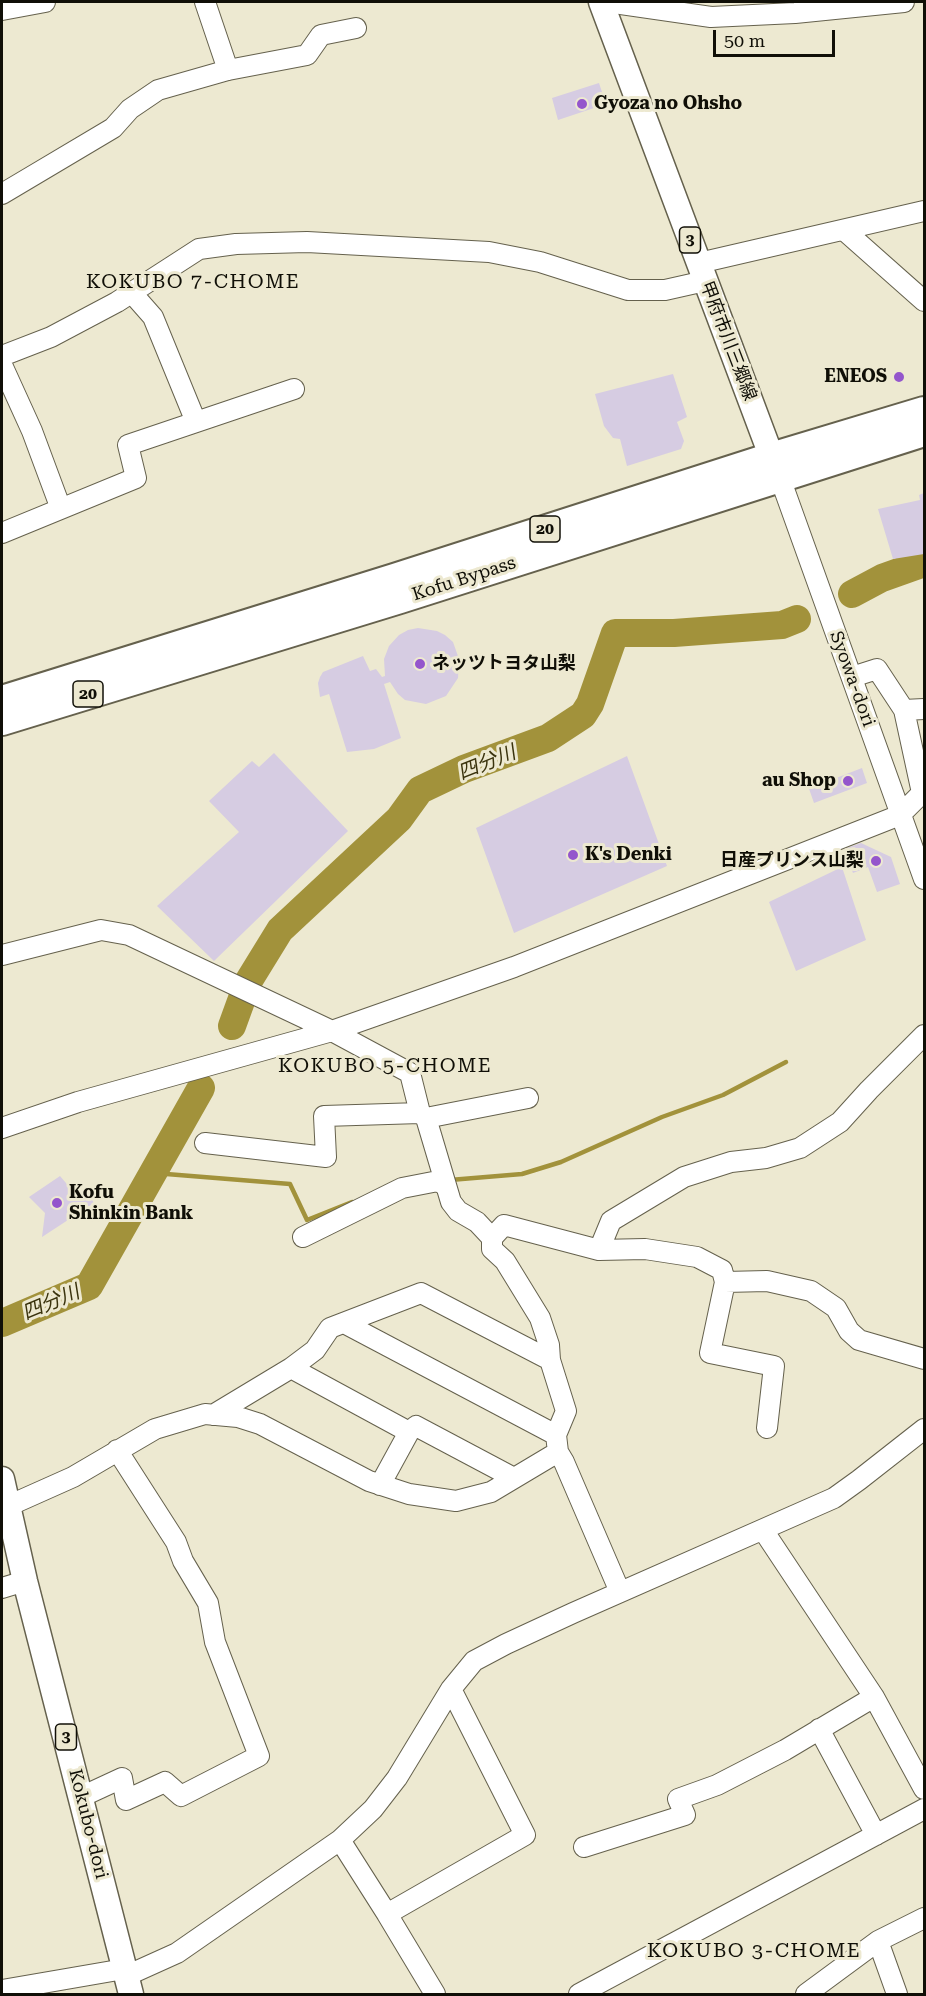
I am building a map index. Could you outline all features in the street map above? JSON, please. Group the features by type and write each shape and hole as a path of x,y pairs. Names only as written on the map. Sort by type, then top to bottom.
{"highway":[{"name":"Kofu Bypass","path":"2,700 170,658 397,588 776,468 924,411"},
{"name":"Kofu Bypass","path":"776,468 924,432"},
{"path":"2,681 135,644 314,587 397,588"},
{"path":"2,739 328,638 397,588"},
{"name":"Kofu Bypass","path":"2,721 170,658"}],"main road":[{"name":"甲府市川三郷線","path":"601,2 776,468"},
{"name":"Kokubo-dori","path":"2,1479 25,1581 127,1980"}],"street":[{"path":"2,10 45,2"},
{"path":"205,2 228,70"},
{"path":"607,2 711,17 897,2"},
{"path":"2,194 112,128 130,109 158,90 228,70 307,55 321,35 356,28"},
{"path":"2,356 51,337 117,302 200,249 236,244 307,242 489,252 540,262 628,290 665,290 702,272 905,214 924,211"},
{"path":"845,231 924,302"},
{"path":"131,292 153,317 196,422"},
{"path":"2,365 32,431 61,509"},
{"path":"2,533 136,478 128,445 294,389"},
{"name":"Syowa-dori","path":"776,468 924,879"},
{"path":"2,1128 78,1102 332,1031 514,968 900,815 922,793 903,710 877,669 852,676"},
{"path":"903,710 924,709"},
{"path":"2,955 101,930 129,935 332,1031 410,1073 451,1202 458,1211 477,1222 492,1238"},
{"path":"599,1250 611,1221 684,1177 731,1162 766,1158 800,1148 840,1122 924,1035"},
{"path":"205,1143 326,1156 324,1116 423,1115 528,1098"},
{"path":"303,1236 402,1188 438,1181 446,1186"},
{"path":"9,1506 73,1477 154,1428 206,1414 238,1417 260,1424 369,1481 409,1494 456,1501 491,1492 514,1478 557,1443 566,1411 540,1318 504,1261 492,1249 492,1238 504,1225 599,1250 645,1249 697,1257 722,1270 726,1282 710,1353 774,1366 767,1428"},
{"path":"726,1282 766,1281 811,1292 836,1308 849,1331 859,1340 924,1359"},
{"path":"213,1415 291,1368 315,1350 330,1328 421,1293 550,1360"},
{"path":"344,1323 557,1443 620,1592"},
{"path":"291,1368 409,1432"},
{"path":"380,1485 409,1432 416,1426 514,1478"},
{"path":"2,1990 127,1980 177,1953 340,1840 373,1809 397,1778 451,1689 474,1661 620,1592 834,1498 924,1429"},
{"path":"81,1797 122,1778 126,1800 165,1782 181,1796 259,1756 215,1642 208,1603 183,1561 176,1542 117,1450"},
{"path":"763,1530 874,1697 924,1789"},
{"path":"2,1588 25,1581"},
{"path":"387,1914 525,1835 451,1689"},
{"path":"584,1847 685,1815 678,1799 717,1785 785,1750 874,1697"},
{"path":"819,1729 876,1835"},
{"path":"579,1995 924,1809"},
{"path":"340,1840 435,1995"},
{"path":"807,1995 878,1941 924,1918"},
{"path":"878,1941 897,1995"}],"building":[{"path":"599,83 606,104 558,120 552,98"},
{"path":"673,374 687,417 677,422 684,441 681,449 627,466 620,439 613,438 604,426 595,394"},
{"path":"924,493 924,554 893,559 878,509 920,500 919,495"},
{"path":"418,628 437,631 453,642 459,659 458,678 446,696 426,704 405,700 390,682 384,684 401,738 374,749 347,752 329,694 320,697 318,683 320,677 323,672 363,656 370,671 376,669 382,677 385,676 384,659 389,646 399,635"},
{"path":"274,753 348,831 214,961 157,906 239,832 209,801 252,761 259,767"},
{"path":"627,756 667,866 514,933 476,828"},
{"path":"862,768 867,783 814,803 807,783 829,773 831,780"},
{"path":"861,843 891,857 900,884 877,892 868,867 853,873 844,849"},
{"path":"842,867 866,940 796,971 769,902"},
{"path":"60,1176 77,1196 86,1190 94,1203 42,1237 45,1213 29,1197"}],"waterway":[{"name":"四分川","path":"852,594 882,578 924,563"},
{"name":"四分川","path":"232,1026 248,982 280,930 399,819 420,790 464,769 548,738 583,715 590,704 615,633 674,633 782,625 797,619"},
{"path":"450,1180 522,1174 561,1162 662,1117 723,1095 786,1062"},
{"name":"四分川","path":"2,1323 89,1286 201,1088"},
{"path":"154,1173 290,1184 307,1220 352,1202"}],"place":[{"name":"Gyoza no Ohsho","path":"582,104"},
{"name":"ENEOS","path":"899,377"},
{"name":"ネッツトヨタ山梨","path":"420,664"},
{"name":"au Shop","path":"848,781"},
{"name":"K's Denki","path":"573,855"},
{"name":"日産プリンス山梨","path":"876,861"},
{"name":"Kofu Shinkin Bank","path":"57,1203"}],"district":[{"name":"KOKUBO 7-CHOME","path":"193,282"},
{"name":"KOKUBO 5-CHOME","path":"385,1066"},
{"name":"KOKUBO 3-CHOME","path":"754,1951"}]}
